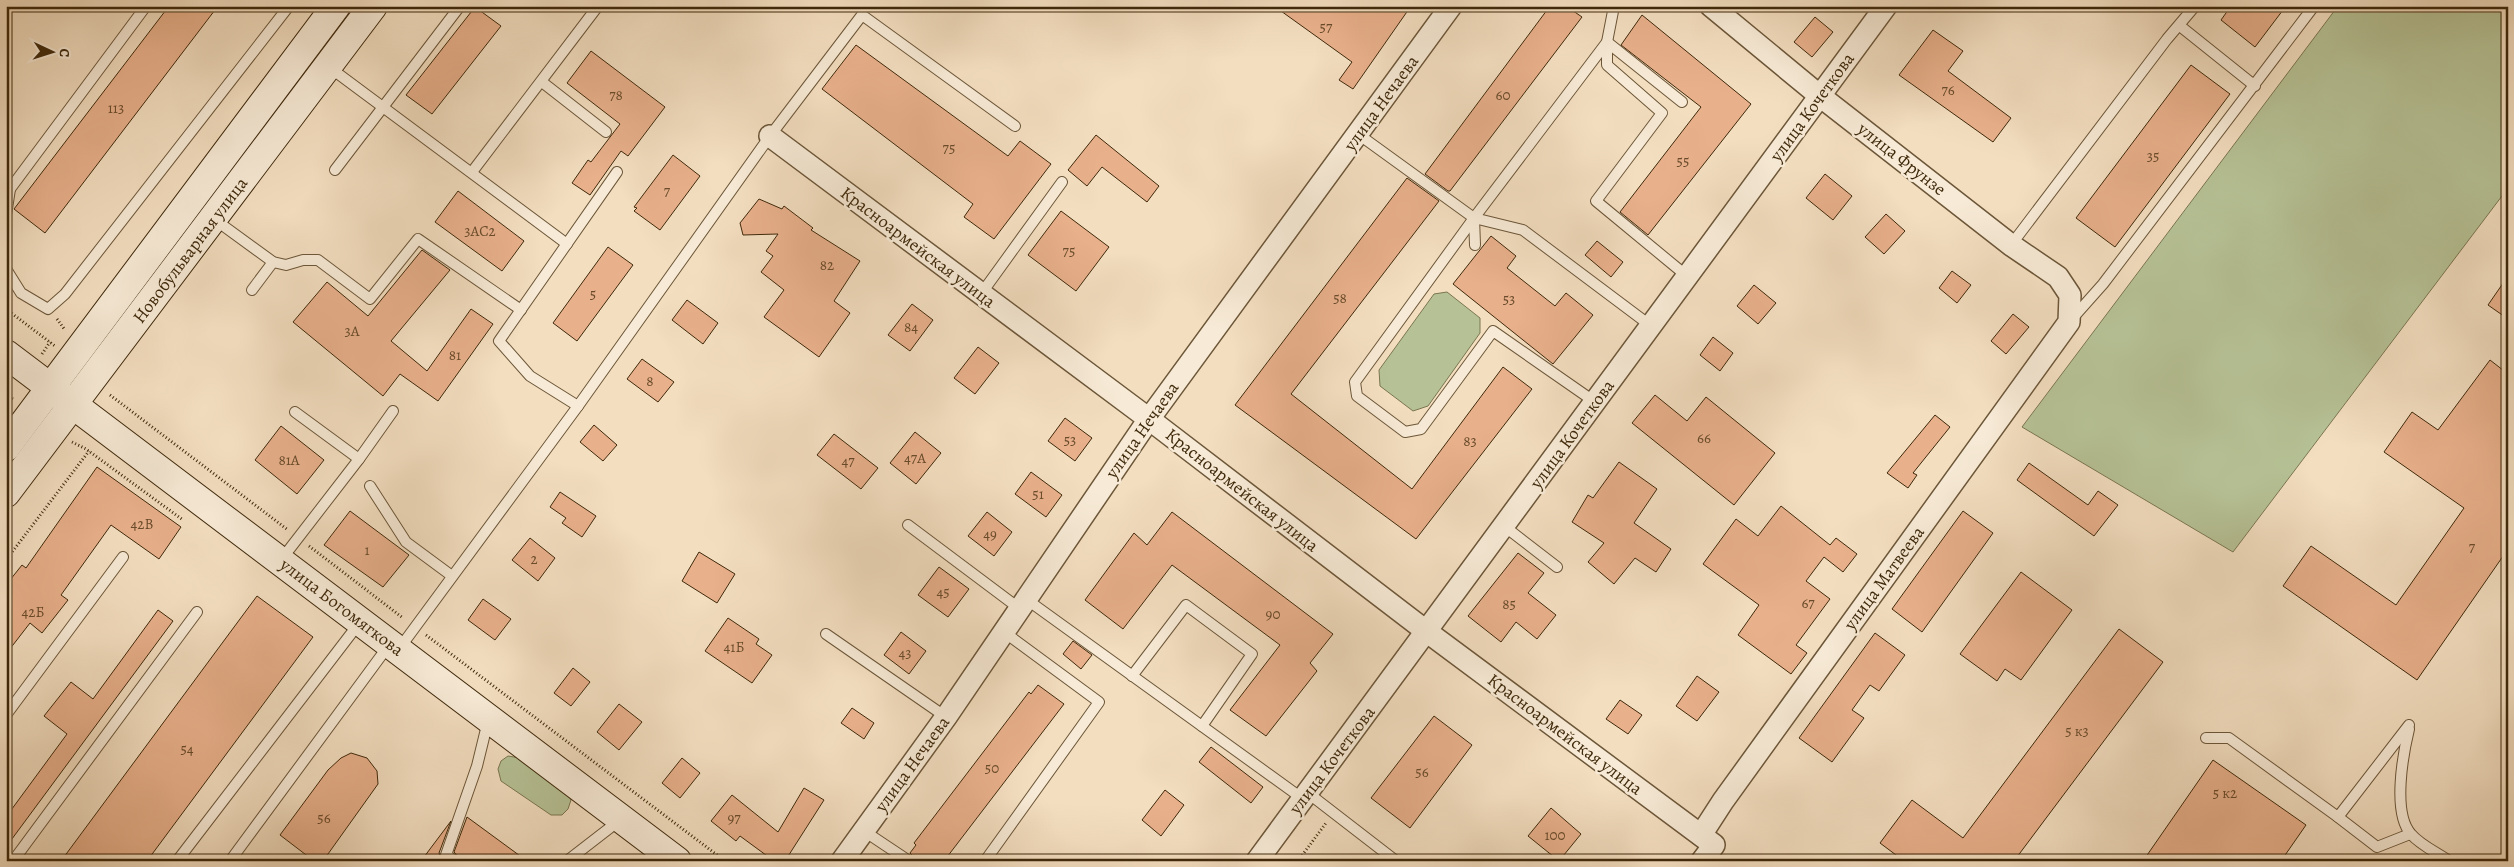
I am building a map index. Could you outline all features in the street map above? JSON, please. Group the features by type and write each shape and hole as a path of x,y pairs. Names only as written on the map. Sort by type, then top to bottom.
{"main road":[{"name":"Новобульварная улица","path":"6,493 63,396 336,6"},
{"name":"Новобульварная улица","path":"6,447 63,396 214,219 373,6"},
{"name":"улица Богомягкова","path":"6,354 677,861"}],"street":[{"name":"улица Нечаева","path":"842,861 946,717 1149,419 1451,6"},
{"name":"улица Фрунзе","path":"1711,6 1820,96 2011,245 2058,277 2070,295 2070,322"},
{"name":"улица Кочеткова","path":"1257,861 1886,6"},
{"name":"Красноармейская улица","path":"770,136 1149,419 1705,847"},
{"name":"улица Матвеева","path":"1705,847 1723,801 2070,322"}],"lane":[{"path":"6,215 7,186 146,6"},
{"path":"6,269 21,293 48,309 65,294 289,6"},
{"path":"335,170 460,6"},
{"path":"472,172 598,6"},
{"path":"1614,6 1608,42 1607,65 1662,113 1596,201 1688,276"},
{"path":"2011,245 2167,39 2180,26 2195,6"},
{"path":"2070,322 2103,284 2314,6"},
{"path":"230,861 394,647 452,576 578,406 770,136 862,15 1015,126"},
{"path":"2180,26 2255,86"},
{"path":"1608,42 1682,102"},
{"path":"1595,402 1493,331 1421,429 1405,432 1357,396 1355,382 1474,218 1608,42"},
{"path":"328,67 567,244"},
{"path":"542,82 606,132"},
{"path":"1358,134 1474,218 1524,230 1651,326"},
{"path":"578,406 530,376 499,341 617,172"},
{"path":"981,294 1062,182"},
{"path":"1474,218 1475,245"},
{"path":"214,219 272,262 286,265 303,260 318,260 370,299 418,239 521,310"},
{"path":"252,290 272,262"},
{"path":"280,561 393,411"},
{"path":"295,412 359,458"},
{"path":"370,486 406,542 452,576"},
{"path":"908,525 1132,676 1305,796 1334,813 1396,861"},
{"path":"1504,526 1557,567"},
{"path":"6,715 123,557"},
{"path":"1132,676 1186,605 1252,654 1202,726"},
{"path":"13,861 197,612"},
{"path":"177,861 361,621"},
{"path":"985,861 1099,702 1004,632"},
{"path":"826,634 946,717"},
{"path":"455,861 446,855 477,766 488,717"},
{"path":"2338,817 2409,725 2400,766 2402,812 2410,834 2449,861"},
{"path":"2206,738 2229,738 2377,847 2410,834"},
{"path":"567,861 622,819"},
{"path":"864,831 909,861"}],"path":[{"path":"6,308 50,342"},
{"path":"48,309 69,335"},
{"path":"6,395 12,399"},
{"path":"74,444 89,451 188,524"},
{"path":"6,560 89,451"},
{"path":"1298,861 1334,813"}],"green space":[{"path":"2338,6 2508,6 2508,188 2233,552 2022,427"},
{"path":"1447,292 1480,318 1480,333 1428,406 1413,411 1380,386 1379,370 1434,294"},
{"path":"508,756 520,758 567,793 571,800 568,809 562,815 551,815 501,781 498,769 501,761"}],"building":[{"path":"169,6 218,6 45,233 14,209"},
{"path":"1274,6 1411,6 1353,89 1339,80 1352,62"},
{"path":"1550,6 1566,6 1582,17 1450,191 1448,191 1425,174"},
{"path":"2231,6 2286,6 2255,47 2221,20"},
{"path":"475,7 501,26 432,114 406,95"},
{"path":"1642,15 1751,104 1648,235 1620,212 1701,107 1621,45"},
{"path":"1815,17 1833,32 1812,57 1794,42"},
{"path":"1933,30 1963,51 1948,71 2011,118 1993,142 1899,75"},
{"path":"856,45 1008,156 1020,141 1051,164 994,239 964,217 973,204 822,89"},
{"path":"591,51 665,107 628,156 621,151 590,195 572,183 588,160 591,162 620,124 567,83"},
{"path":"2191,65 2230,94 2115,247 2076,218"},
{"path":"1096,135 1159,186 1147,202 1102,167 1087,186 1068,170"},
{"path":"673,155 700,176 660,230 634,211 637,208 634,207"},
{"path":"1825,174 1852,196 1833,220 1806,198"},
{"path":"1407,178 1439,201 1291,394 1412,489 1503,367 1532,389 1416,539 1235,405"},
{"path":"458,191 524,241 502,271 435,222"},
{"path":"759,199 782,209 784,206 813,228 811,230 860,261 834,301 850,313 819,357 764,317 784,290 761,272 773,256 766,251 778,234 743,235 740,223"},
{"path":"1061,211 1109,247 1076,291 1028,255"},
{"path":"1886,214 1905,231 1884,254 1865,237"},
{"path":"1491,236 1516,256 1507,268 1555,306 1566,293 1593,315 1553,364 1453,284"},
{"path":"1597,241 1623,262 1611,277 1585,255"},
{"path":"608,247 633,265 577,341 553,323"},
{"path":"422,250 450,270 391,341 427,371 471,309 493,324 438,401 400,374 383,396 293,322 327,282 368,316"},
{"path":"1952,271 1971,285 1957,303 1939,288"},
{"path":"2508,276 2508,319 2488,305"},
{"path":"1754,285 1776,303 1758,324 1737,306"},
{"path":"687,300 718,323 703,344 672,320"},
{"path":"912,304 933,320 910,351 888,335"},
{"path":"2013,314 2029,327 2006,354 1991,341"},
{"path":"1713,337 1733,353 1720,371 1700,355"},
{"path":"978,347 999,363 975,394 954,378"},
{"path":"642,359 674,382 658,402 627,379"},
{"path":"2490,360 2508,374 2508,549 2417,680 2283,586 2311,546 2396,605 2464,508 2384,452 2412,412 2438,430"},
{"path":"1655,395 1687,421 1706,397 1775,453 1734,505 1632,423"},
{"path":"1935,415 1950,427 1913,473 1917,475 1908,488 1887,473"},
{"path":"1065,418 1092,438 1075,461 1048,441"},
{"path":"594,425 617,445 603,461 580,442"},
{"path":"281,426 324,460 297,494 255,460"},
{"path":"915,432 941,453 916,484 890,463"},
{"path":"834,434 878,468 861,489 817,455"},
{"path":"1619,462 1657,489 1634,523 1671,549 1656,572 1635,558 1614,584 1588,562 1604,543 1572,522 1588,495 1593,498"},
{"path":"2029,463 2088,505 2098,491 2118,505 2094,536 2017,480"},
{"path":"97,467 181,527 159,559 111,525 61,595 68,600 42,633 30,623 6,654 6,585 22,565 26,568"},
{"path":"1031,472 1062,495 1046,517 1015,494"},
{"path":"560,492 596,516 582,537 562,523 566,518 550,507"},
{"path":"1781,506 1830,545 1836,538 1857,554 1843,572 1824,557 1806,581 1830,599 1796,645 1807,653 1791,674 1738,635 1759,605 1703,564 1736,519 1758,536"},
{"path":"350,511 409,555 383,587 324,545"},
{"path":"1963,511 1993,533 1922,632 1892,609"},
{"path":"987,512 1012,532 994,556 968,536"},
{"path":"1172,512 1333,634 1310,663 1317,671 1266,736 1230,710 1280,645 1172,565 1123,629 1085,600 1134,533 1147,545"},
{"path":"530,538 555,558 538,581 512,560"},
{"path":"699,552 735,574 717,603 682,581"},
{"path":"1518,553 1544,573 1528,593 1556,615 1537,639 1516,622 1501,642 1468,616"},
{"path":"939,567 969,589 948,617 918,595"},
{"path":"2021,572 2072,610 2021,680 2005,669 1997,681 1960,654"},
{"path":"257,596 313,637 147,861 61,861"},
{"path":"483,599 511,619 495,640 468,620"},
{"path":"158,610 173,621 6,847 6,817 67,734 44,716 71,682 93,699"},
{"path":"728,618 759,639 756,644 772,655 752,683 705,651"},
{"path":"2119,629 2163,662 2014,861 1904,861 1880,843 1912,800 1963,838"},
{"path":"901,632 926,651 909,674 884,655"},
{"path":"1875,633 1905,655 1879,691 1870,685 1852,710 1864,718 1832,762 1799,738"},
{"path":"1073,641 1092,655 1081,669 1063,654"},
{"path":"573,668 590,682 571,706 554,693"},
{"path":"1697,676 1719,692 1697,721 1676,706"},
{"path":"1038,685 1064,704 944,861 918,861 910,853 916,845 914,843 1029,692 1031,694"},
{"path":"1620,700 1642,715 1628,734 1606,719"},
{"path":"619,704 642,722 619,750 597,732"},
{"path":"852,708 874,723 864,739 841,723"},
{"path":"1434,716 1472,745 1410,828 1371,798"},
{"path":"1211,747 1263,787 1251,803 1199,762"},
{"path":"351,753 367,758 377,771 378,784 323,861 314,861 280,835 328,770 341,758"},
{"path":"682,758 700,773 680,798 662,783"},
{"path":"2213,760 2306,825 2281,861 2143,861"},
{"path":"804,788 824,800 785,861 774,861 740,836 736,841 711,821 732,795 778,832"},
{"path":"1165,790 1184,805 1161,836 1142,820"},
{"path":"1551,808 1581,834 1559,861 1528,836"},
{"path":"467,817 527,861 462,861 454,852"},
{"path":"451,821 439,853 442,861 421,861"}]}
